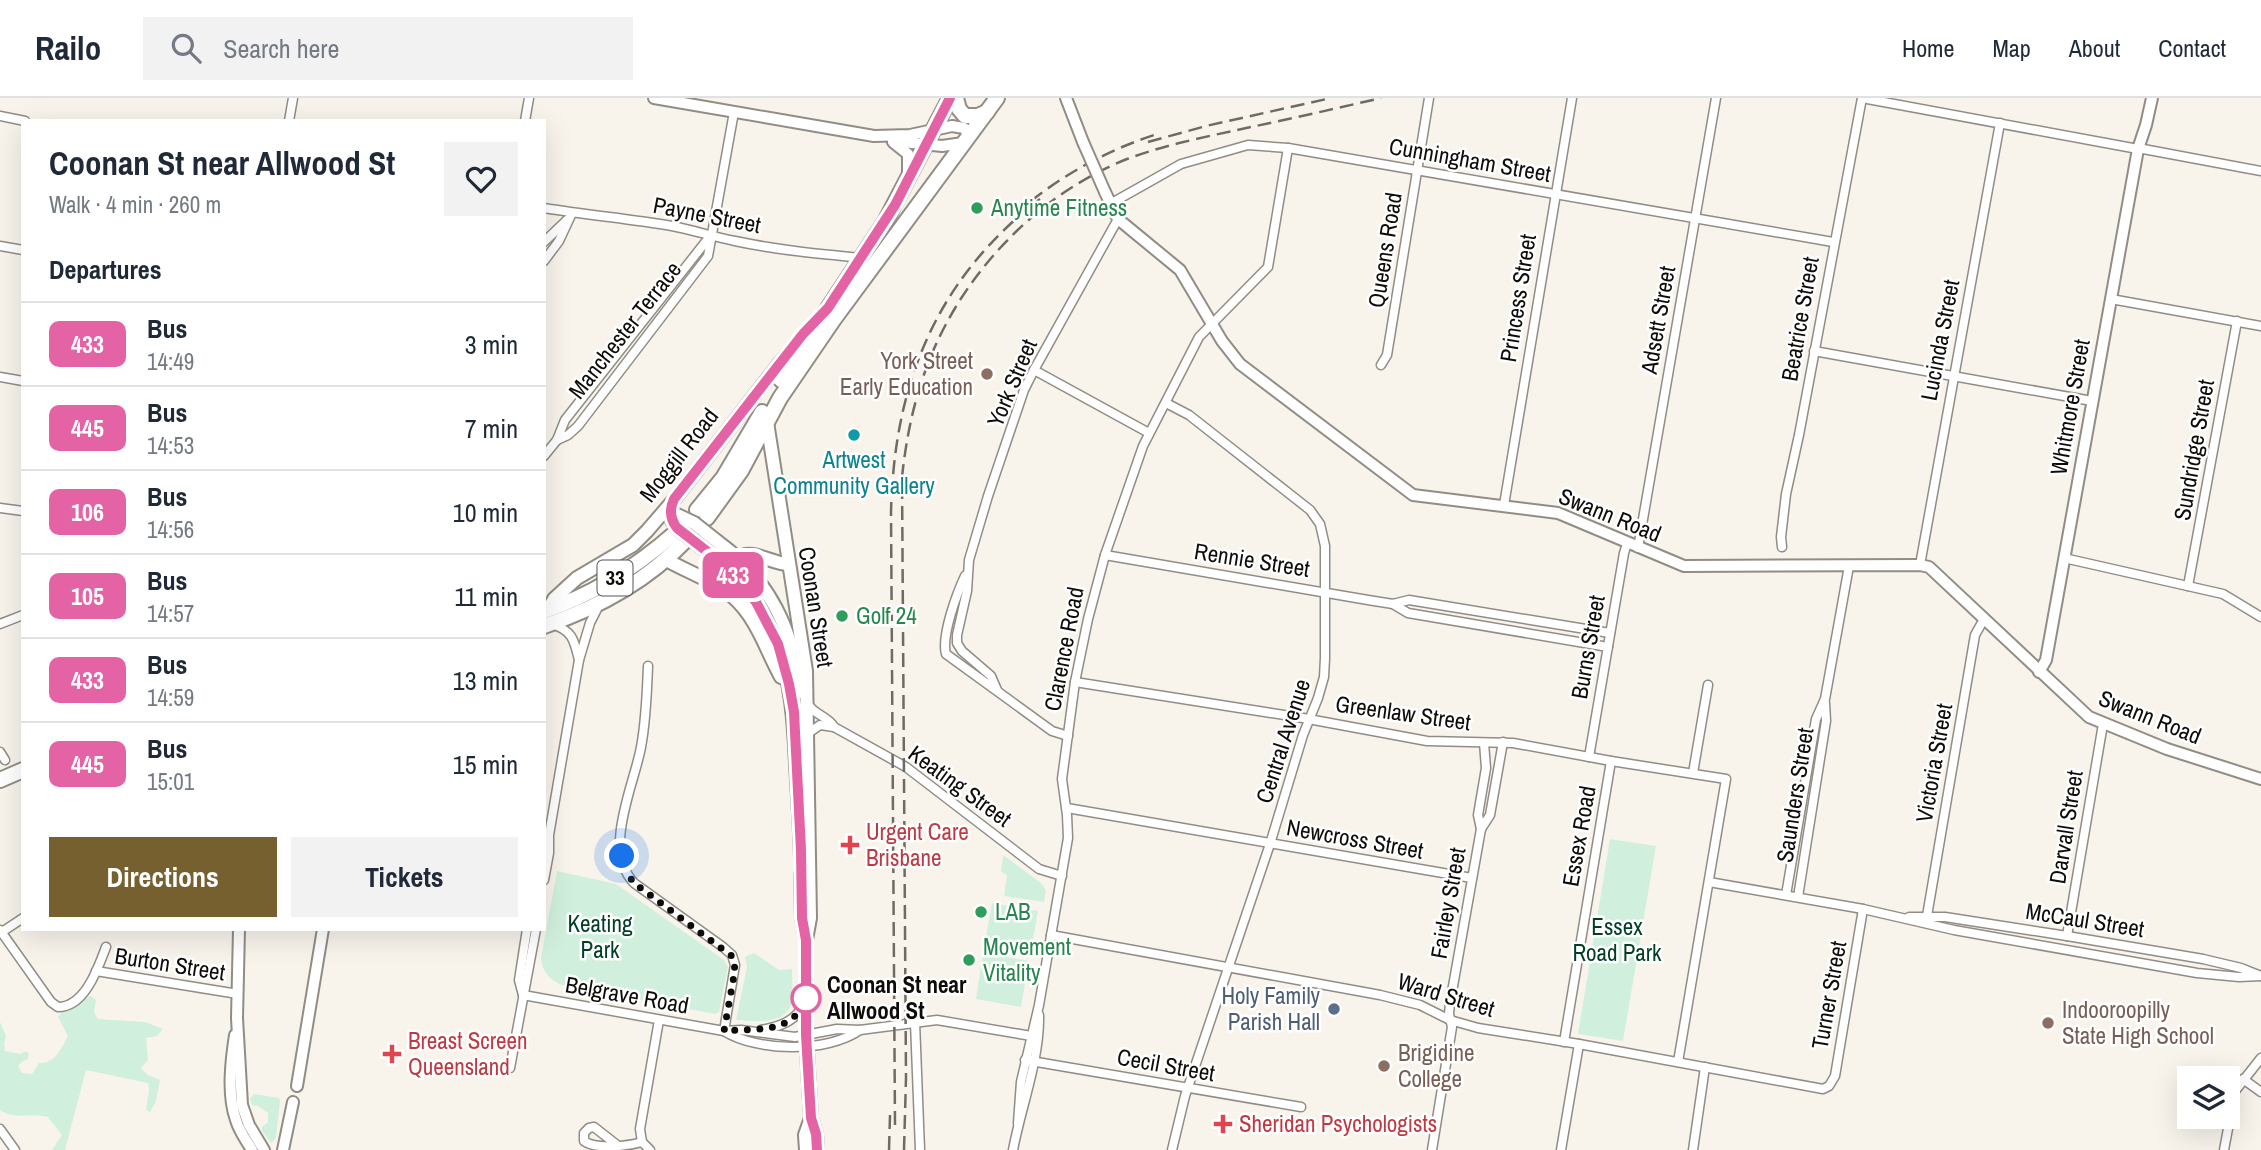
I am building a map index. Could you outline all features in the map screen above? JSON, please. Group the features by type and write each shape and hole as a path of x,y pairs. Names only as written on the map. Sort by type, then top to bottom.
{"highway":[{"name":"Moggill Road","path":"950,98 908,180 863,258 785,374 702,514 741,471 780,398 834,319 997,98"},
{"path":"956,98 958,109 964,115 974,117 987,112"},
{"name":"Moggill Road","path":"547,618 600,605 665,559 673,520"},
{"name":"Moggill Road","path":"547,618 620,576 673,520"},
{"path":"3,778 21,765"},
{"path":"3,778 21,771"}],"main road":[{"name":"Moggill Road","path":"547,618 564,589 577,578 673,520 803,334 828,308"},
{"name":"Coonan Street","path":"767,422 806,671 810,918 806,940 806,1040 811,1118 817,1150"},
{"name":"Coonan Street","path":"673,520 694,523 718,542 738,558 773,600 789,636 798,684 805,790 808,800"},
{"name":"Coonan Street","path":"673,520 677,528 743,585 778,644 794,712 802,918 806,940"},
{"path":"743,585 738,575 738,558 743,554 775,564 788,564"},
{"path":"665,559 732,596 750,618 781,676 789,684"},
{"name":"Coonan Street","path":"806,1150 805,1135 811,1118"}],"street":[{"path":"289,119 292,98"},
{"path":"525,119 529,98"},
{"path":"654,98 734,107 874,136 898,145 908,154 908,180"},
{"name":"Swann Road","path":"1066,98 1118,219 1180,270 1228,351 1249,372 1409,493 1558,513 1675,564 1695,568 1920,565 1929,568 2081,711 2103,724 2167,749 2261,779"},
{"name":"Queens Road","path":"1381,365 1387,355 1429,98"},
{"name":"Princess Street","path":"1504,505 1572,98"},
{"name":"Adsett Street","path":"1632,546 1716,98"},
{"path":"1862,98 2261,171"},
{"name":"Beatrice Street","path":"1782,547 1786,494 1862,98"},
{"name":"Whitmore Street","path":"2039,672 2046,660 2138,149 2141,114 2149,98"},
{"name":"Manchester Terrace","path":"557,440 578,426 709,254 734,107"},
{"path":"0,116 21,120"},
{"name":"Lucinda Street","path":"1920,565 2000,123"},
{"path":"874,136 901,136 957,126 966,129 966,139 948,146 889,141"},
{"name":"Cunningham Street","path":"1110,204 1181,163 1248,145 1288,148 1833,243"},
{"name":"Clarence Road","path":"1013,1150 1027,1093 1029,1061 1068,835 1062,779 1075,681 1105,555 1133,471 1149,433 1199,337 1268,267 1288,148"},
{"name":"Payne Street","path":"546,209 570,216 642,221 766,247 863,258"},
{"path":"546,240 570,216"},
{"path":"546,258 570,216"},
{"name":"York Street","path":"1068,736 1052,731 950,658 945,649 945,639 988,496 1024,390 1118,219"},
{"name":"Manchester Terrace","path":"546,454 557,440 565,419 711,234"},
{"path":"0,246 21,250"},
{"path":"2111,299 2261,326"},
{"name":"Sundridge Street","path":"2188,586 2236,321"},
{"path":"1814,351 2092,401"},
{"path":"1034,370 1149,433"},
{"path":"0,377 21,381"},
{"name":"Central Avenue","path":"1166,403 1188,415 1313,513 1324,537 1326,592 1324,673 1188,1088 1172,1150"},
{"path":"0,508 21,512"},
{"name":"Burns Street","path":"1589,757 1610,633 1632,546"},
{"name":"Rennie Street","path":"1105,555 1392,604 1408,613 1608,647"},
{"path":"2064,558 2226,596 2261,617"},
{"name":"Saunders Street","path":"1798,897 1826,721 1825,699 1849,566"},
{"name":"York Street","path":"967,573 967,591 957,643 962,651 991,676 997,690"},
{"name":"Rennie Street","path":"1392,604 1409,600 1610,633"},
{"path":"546,869 549,853 547,839 579,660 590,623 600,605"},
{"path":"0,624 21,616"},
{"path":"547,618 571,636 579,660"},
{"name":"Victoria Street","path":"1927,916 1975,635 1984,619"},
{"path":"648,666 641,748 621,820 623,863 634,883 733,957 735,970 724,1031"},
{"name":"Greenlaw Street","path":"1075,681 1427,741 1503,742 1726,779 1709,882"},
{"path":"1693,773 1708,685"},
{"name":"Saunders Street","path":"1786,895 1816,719 1825,699"},
{"name":"Keating Street","path":"808,704 810,709 832,722 834,727 906,767 1039,869 1062,876"},
{"name":"Darvall Street","path":"2067,936 2103,724"},
{"path":"807,734 820,725 834,727"},
{"name":"Fairley Street","path":"1432,1150 1452,1027 1450,1003 1481,829 1490,815 1503,742"},
{"name":"Fairley Street","path":"1481,829 1478,815 1485,770 1484,743"},
{"name":"Essex Road","path":"1564,1042 1611,761"},
{"name":"Newcross Street","path":"1067,808 1472,878"},
{"path":"1678,1062 1709,882"},
{"name":"McCaul Street","path":"1709,882 1863,909 1901,918 1954,930 2206,974 2261,976 2203,959 2067,936 1945,917 1901,918"},
{"name":"Turner Street","path":"1829,1086 1835,1076 1863,909"},
{"path":"21,919 1,931 57,1007 76,1001 96,971 106,947"},
{"path":"239,931 237,1018 242,1105 264,1150"},
{"path":"297,1086 323,931"},
{"path":"523,996 519,980 527,931"},
{"path":"510,1068 536,931"},
{"name":"Ward Street","path":"1051,934 1392,997 1478,1028 1814,1088 1823,1089 1829,1086"},
{"name":"Burton Street","path":"96,971 237,994"},
{"name":"Belgrave Road","path":"523,996 724,1031 771,1028 789,1021 801,1010 806,997"},
{"path":"237,1018 232,1051 232,1104 237,1122 252,1150"},
{"path":"650,1150 642,1142 640,1129 659,1020"},
{"path":"806,1040 837,1029 860,1030 944,1021 1034,1036"},
{"path":"915,1022 920,1150"},
{"name":"Belgrave Road","path":"748,1030 806,1040"},
{"name":"Belgrave Road","path":"724,1031 739,1039 790,1048 806,1040"},
{"path":"1561,1150 1579,1044"},
{"path":"2224,1150 2234,1095 2261,1058"},
{"name":"Cecil Street","path":"1029,1061 1301,1107"},
{"path":"1693,1150 1705,1067"},
{"path":"2244,1079 2261,1092"},
{"path":"283,1150 293,1102"},
{"path":"0,1129 15,1150"},
{"path":"617,1145 642,1142"}],"green space":[{"name":"Essex Road Park","path":"1610,839 1656,846 1623,1041 1578,1034"},
{"path":"1003,855 1041,883 1046,890 1044,902 1004,896 1007,875 1001,872"},
{"name":"Keating Park","path":"557,871 616,884 724,960 728,967 719,1012 715,1014 562,985 550,978 543,967 541,958"},
{"path":"992,903 1038,911 1030,956 984,948"},
{"path":"754,953 779,970 792,969 790,1008 773,1020 736,1020 747,967 745,957"},
{"path":"983,953 1029,961 1021,1007 976,999"},
{"path":"91,996 96,1000 94,1013 98,1019 145,1022 163,1029 157,1036 146,1038 148,1060 141,1068 148,1075 160,1080 156,1101 150,1112 146,1110 148,1083 86,1070 65,1150 52,1150 62,1135 48,1117 17,1116 0,1110 0,1022 6,1036 5,1051 29,1053 28,1059 18,1066 22,1073 32,1074 39,1063 50,1061 57,1055 68,1036 58,1017"},
{"path":"254,1094 279,1098 276,1138 271,1143 262,1131 262,1127 268,1122 268,1113 252,1105 250,1098"}],"railway":[{"path":"1148,142 1331,98"},
{"path":"904,1150 906,1078 902,477 917,395 940,335 980,272 1005,243 1032,217 1062,194 1094,175 1127,159 1173,145 1381,98"},
{"path":"1031,201 1091,162 1157,134"},
{"path":"895,1125 891,512 901,420 912,378 948,299 973,264 1004,230 1040,199"},
{"path":"889,1150 890,1115"}],"bus line":[{"name":"433","path":"817,1150 811,1118 806,1035 806,940 802,918 794,712 789,684 778,644 765,615 743,585 722,563 677,528 672,521 672,502 803,334 828,308 863,258 901,194 950,98"}],"place":[{"name":"Anytime Fitness","path":"977,208"},
{"name":"York Street Early Education","path":"987,374"},
{"name":"Artwest Community Gallery","path":"854,435"},
{"name":"Golf 24","path":"842,616"},
{"name":"Urgent Care Brisbane","path":"850,845"},
{"name":"LAB","path":"981,912"},
{"name":"Movement Vitality","path":"969,960"},
{"name":"Coonan St near Allwood St","path":"806,998"},
{"name":"Holy Family Parish Hall","path":"1334,1009"},
{"name":"Indooroopilly State High School","path":"2048,1023"},
{"name":"Breast Screen Queensland","path":"392,1054"},
{"name":"Brigidine College","path":"1384,1066"},
{"name":"Sheridan Psychologists","path":"1223,1124"}],"route":[{"path":"622,856 627,873 634,883 729,951 733,957 735,970 724,1031 776,1027 796,1016 806,998"}]}
